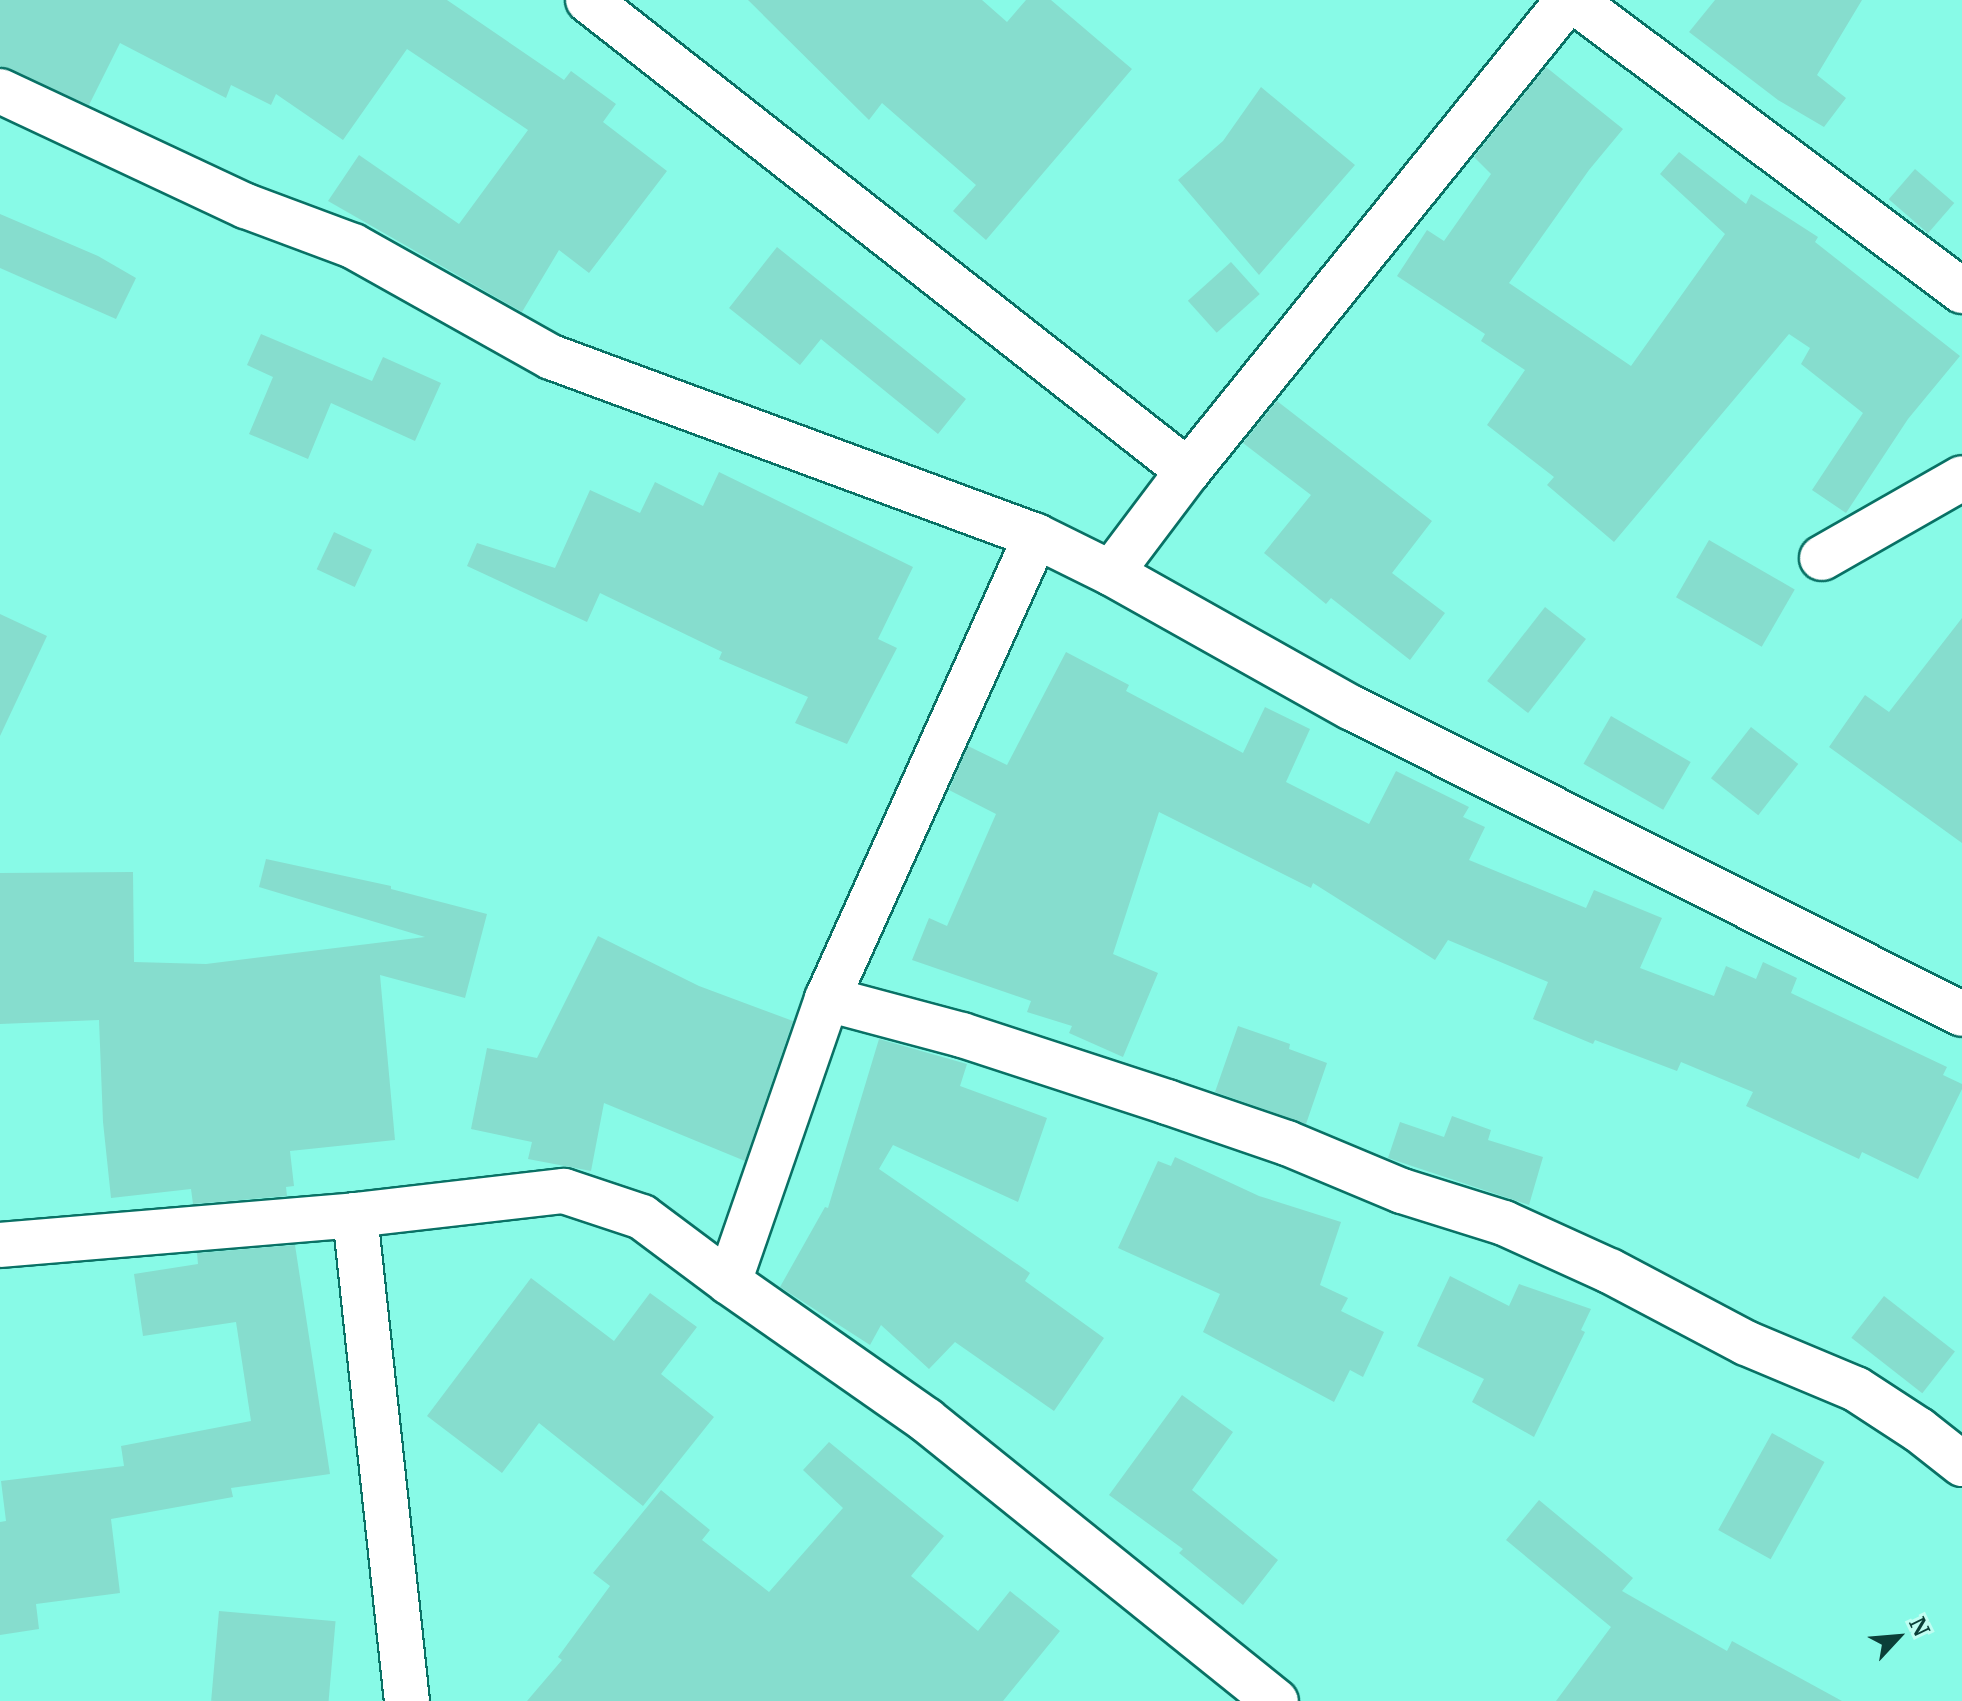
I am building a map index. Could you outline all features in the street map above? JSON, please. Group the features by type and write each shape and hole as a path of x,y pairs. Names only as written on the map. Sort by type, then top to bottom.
{"street":[{"path":"588,0 1188,471"},
{"path":"1111,573 1188,471 1571,0 1962,291"},
{"path":"0,91 246,206 353,246 551,357 1036,536 1111,573 1352,708 1962,1014"},
{"path":"1822,558 1962,478"},
{"path":"729,1282 827,999 1036,536"},
{"path":"827,999 962,1035 1167,1102 1287,1143 1402,1191 1504,1223 1610,1271 1746,1343 1856,1389 1919,1430 1962,1464"},
{"path":"0,1245 355,1215 564,1191 642,1217 926,1420 1276,1701"},
{"path":"355,1215 407,1701"}],"building":[{"path":"0,0 447,0 564,80 571,71 616,104 603,122 667,171 589,273 559,250 522,312 328,201 359,155 459,224 528,130 407,49 343,140 276,94 271,105 231,85 226,98 120,43 89,105 0,66"},
{"path":"748,0 982,0 1007,22 1026,0 1051,0 1132,69 986,240 953,211 976,185 882,103 869,120"},
{"path":"1715,0 1862,0 1817,75 1846,98 1824,127 1778,100 1689,32"},
{"path":"1546,67 1623,129 1589,170 1509,283 1631,366 1725,234 1660,174 1679,152 1746,204 1751,194 1818,237 1815,242 1960,356 1908,419 1846,513 1812,490 1863,413 1801,364 1810,348 1789,334 1614,542 1547,485 1554,477 1487,425 1525,370 1481,341 1485,334 1397,276 1427,230 1444,241 1491,174 1474,157"},
{"path":"1261,87 1355,165 1259,275 1178,180 1223,141"},
{"path":"1915,169 1954,203 1928,233 1889,199"},
{"path":"0,214 98,256 136,278 116,319 0,268"},
{"path":"777,247 966,399 938,434 821,339 800,365 729,308"},
{"path":"1231,262 1260,294 1217,333 1188,301"},
{"path":"261,334 372,381 383,357 441,383 415,441 331,403 308,459 249,434 273,377 247,365"},
{"path":"1277,401 1432,521 1392,573 1445,613 1410,660 1331,598 1326,604 1264,553 1311,495 1243,443"},
{"path":"719,472 913,567 878,639 897,648 847,744 795,723 808,697 719,659 722,652 600,593 587,622 467,566 477,543 555,568 590,490 640,513 655,482 703,506"},
{"path":"334,532 372,550 355,587 317,569"},
{"path":"1709,540 1795,589 1762,647 1676,597"},
{"path":"1545,607 1586,639 1528,713 1487,681"},
{"path":"0,614 47,636 0,736"},
{"path":"1962,618 1962,843 1829,747 1865,695 1889,712"},
{"path":"1066,652 1129,685 1126,691 1243,753 1265,707 1310,729 1286,782 1369,824 1396,771 1469,807 1463,817 1485,827 1469,860 1586,908 1594,890 1662,918 1640,968 1714,996 1726,966 1756,979 1763,962 1797,978 1791,993 1947,1067 1943,1075 1962,1084 1962,1089 1918,1179 1862,1152 1859,1159 1746,1106 1753,1092 1681,1062 1677,1071 1595,1040 1593,1044 1533,1019 1548,982 1448,940 1435,960 1313,883 1311,888 1159,812 1113,954 1158,973 1123,1057 1069,1033 1072,1026 1027,1012 1031,1001 912,960 929,918 947,926 996,814 949,790 968,746 1007,765"},
{"path":"1611,716 1691,762 1663,810 1584,764"},
{"path":"1751,727 1798,764 1758,815 1711,778"},
{"path":"266,859 391,886 391,889 487,914 465,998 380,975 395,1140 290,1151 294,1186 286,1187 287,1196 193,1204 191,1189 111,1198 103,1122 99,1020 0,1024 0,873 133,872 134,962 206,964 425,937 259,887"},
{"path":"598,936 699,986 793,1021 745,1161 604,1103 591,1171 528,1159 532,1142 471,1129 487,1048 537,1058"},
{"path":"1238,1026 1290,1044 1289,1049 1327,1063 1306,1124 1215,1092"},
{"path":"879,1039 967,1064 960,1086 1047,1118 1018,1202 893,1145 879,1169 1030,1273 1025,1281 1104,1338 1054,1411 955,1342 929,1369 881,1325 870,1345 780,1287 825,1207 828,1208"},
{"path":"1452,1116 1491,1130 1488,1140 1543,1157 1529,1205 1388,1158 1400,1122 1444,1137"},
{"path":"1175,1157 1259,1196 1341,1222 1320,1285 1348,1298 1341,1311 1384,1332 1363,1377 1350,1370 1334,1402 1203,1332 1220,1294 1118,1248 1158,1161 1171,1166"},
{"path":"295,1245 330,1474 231,1488 233,1497 111,1519 120,1593 36,1604 39,1629 0,1635 0,1522 6,1521 1,1481 124,1466 121,1446 251,1421 236,1322 143,1336 134,1274 198,1264 197,1253"},
{"path":"1450,1276 1509,1306 1519,1284 1591,1309 1581,1330 1585,1332 1534,1437 1472,1402 1484,1379 1417,1346"},
{"path":"531,1278 614,1341 650,1293 697,1327 661,1374 714,1417 643,1506 539,1423 502,1473 427,1416"},
{"path":"1884,1296 1955,1351 1922,1393 1851,1338"},
{"path":"1182,1395 1233,1432 1192,1490 1278,1560 1243,1605 1179,1553 1183,1549 1109,1495"},
{"path":"1772,1433 1824,1462 1771,1559 1718,1530"},
{"path":"829,1442 944,1536 911,1576 978,1631 1010,1591 1060,1631 1003,1701 527,1701 562,1660 558,1657 610,1586 593,1573 661,1490 710,1530 702,1540 769,1592 843,1508 803,1470"},
{"path":"1539,1500 1633,1578 1622,1591 1727,1651 1732,1641 1842,1701 1556,1701 1611,1627 1506,1540"},
{"path":"219,1611 336,1621 329,1701 211,1701"}]}
